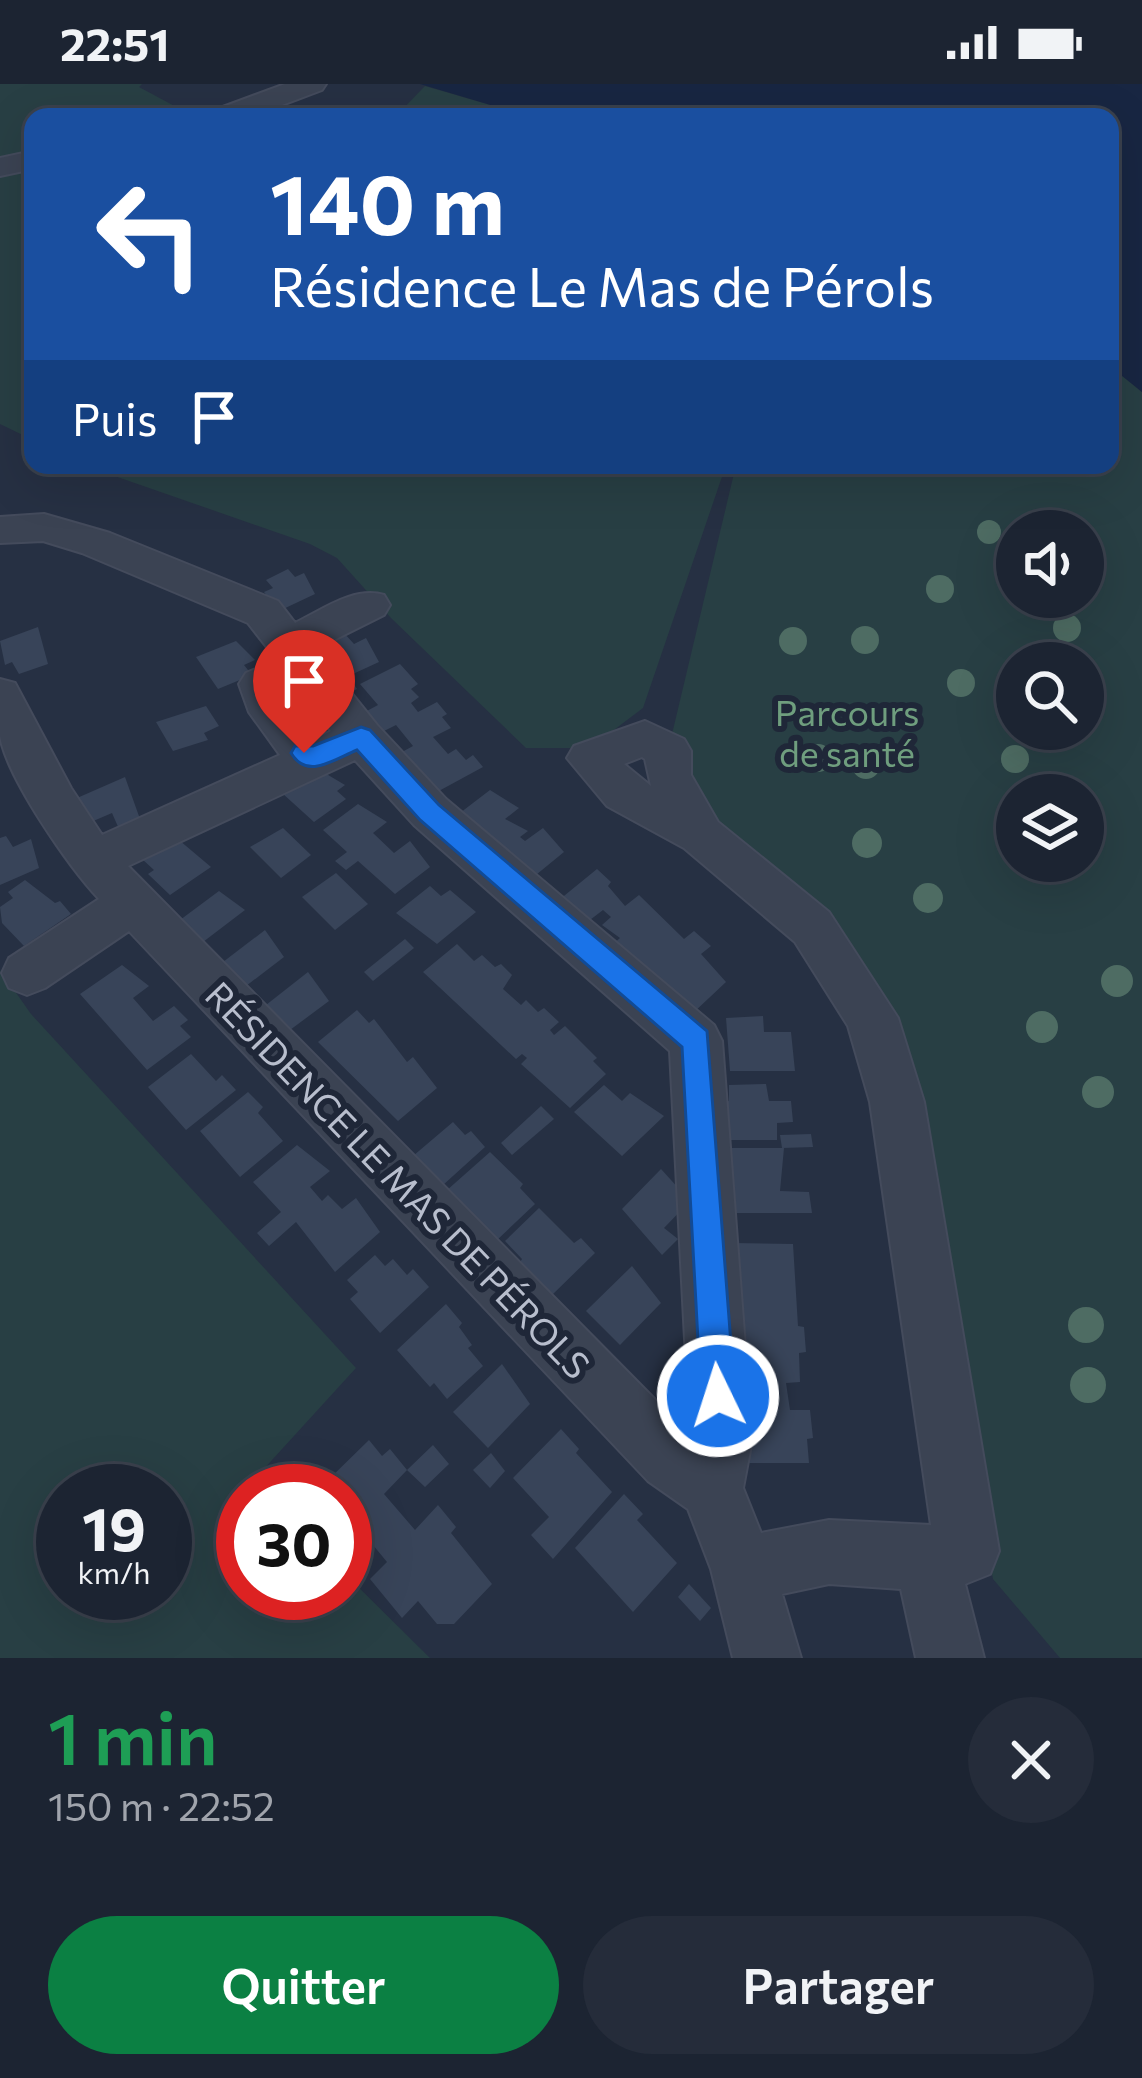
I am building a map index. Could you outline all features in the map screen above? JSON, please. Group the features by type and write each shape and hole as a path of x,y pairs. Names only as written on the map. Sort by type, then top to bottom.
{"street":[{"path":"248,108 312,84"},
{"path":"0,530 44,527 96,543 262,612 361,737 430,812 696,1041 721,1440 712,1488 742,1569 767,1658"},
{"path":"308,759 265,700 261,684 369,605"},
{"name":"RÉSIDENCE LE MAS DE PÉROLS","path":"0,695 54,801 93,861 670,1459 712,1488"},
{"path":"93,861 361,737"},
{"path":"701,835 812,927 872,1018 897,1102 967,1551 926,1558 830,1552 742,1569"},
{"path":"27,973 131,903"},
{"path":"926,1558 950,1658"}],"green space":[{"path":"0,84 142,84 139,87 178,108 24,108 24,436 0,424"},
{"path":"425,86 498,108 404,108"},
{"name":"Parcours de santé","path":"1119,373 1142,392 1142,1658 1060,1658 993,1579 872,1018 701,835 668,751 734,474 1119,474"},
{"path":"109,474 723,474 643,708 590,748 526,748 391,618 337,558 310,544"},
{"path":"0,970 31,1014 356,1368 268,1464 216,1464 216,1620 372,1620 372,1601 430,1658 0,1658"}],"water":[{"path":"420,84 1142,84 1142,392 1119,373 1119,108 494,106"}],"building":[{"path":"288,569 295,577 304,573 315,594 279,611 264,592 273,588 266,580"},
{"path":"38,627 48,664 19,674 12,662 5,665 0,641"},
{"path":"343,632 354,644 366,638 379,662 342,679 351,680 357,689 347,694 325,659 331,656 320,644"},
{"path":"236,641 255,660 244,665 252,675 218,689 196,657"},
{"path":"400,664 418,684 411,689 419,697 411,703 418,712 437,702 447,714 442,717 451,728 433,737 448,754 456,749 466,760 473,755 483,767 437,792 402,752 413,746 396,725 380,733 363,713 378,705 360,684"},
{"path":"206,706 219,726 204,733 208,740 173,751 156,722"},
{"path":"318,769 345,785 337,791 346,799 314,822 282,793"},
{"path":"125,777 140,819 119,829 112,813 91,822 77,798"},
{"path":"490,790 519,808 505,819 528,831 520,837 525,841 543,828 564,852 531,879 456,816"},
{"path":"358,804 387,822 373,833 394,853 410,841 430,867 395,894 358,861 346,870 335,861 347,852 323,830"},
{"path":"283,828 311,855 281,878 250,847"},
{"path":"173,835 211,867 170,895 148,874 154,870 141,858"},
{"path":"6,836 13,847 31,839 39,868 0,885 0,838"},
{"path":"597,869 625,906 639,895 684,939 694,931 711,946 701,954 726,982 693,1013 612,945 620,938 602,925 611,917 603,910 586,923 559,900"},
{"path":"336,873 368,904 335,930 302,897"},
{"path":"25,880 55,903 60,901 71,914 24,946 2,923 0,907 13,898 8,892"},
{"path":"430,886 441,896 450,890 476,912 437,944 396,913"},
{"path":"219,891 245,910 203,942 180,920"},
{"path":"265,930 284,957 246,986 223,962"},
{"path":"405,939 414,948 373,981 364,972"},
{"path":"457,944 474,961 482,955 495,967 501,964 512,975 503,989 521,1005 526,1000 538,1012 544,1008 559,1022 550,1030 554,1035 565,1026 597,1058 593,1061 606,1074 570,1108 521,1064 527,1058 522,1054 516,1059 423,972"},
{"path":"122,965 149,986 133,998 153,1021 174,1006 188,1020 180,1026 191,1037 147,1070 80,994"},
{"path":"308,972 329,1001 290,1030 266,1005"},
{"path":"357,1010 369,1023 374,1019 407,1062 413,1057 437,1088 398,1121 318,1042"},
{"path":"763,1016 764,1032 791,1032 795,1071 730,1071 726,1018"},
{"path":"191,1054 216,1081 222,1075 236,1090 186,1130 148,1087"},
{"path":"766,1084 769,1101 791,1101 793,1122 777,1123 777,1140 724,1140 721,1101 729,1101 729,1085"},
{"path":"604,1085 622,1101 630,1093 664,1116 622,1156 574,1112"},
{"path":"248,1092 263,1107 258,1113 283,1141 240,1177 200,1131"},
{"path":"541,1106 554,1119 512,1155 501,1143"},
{"path":"453,1122 465,1135 471,1131 485,1147 443,1185 413,1156"},
{"path":"811,1134 813,1147 782,1148 780,1135"},
{"path":"297,1145 330,1171 310,1187 322,1201 328,1195 342,1209 356,1198 380,1232 335,1272 296,1222 269,1246 257,1233 281,1212 253,1182"},
{"path":"727,1148 784,1148 780,1191 809,1192 812,1213 730,1213"},
{"path":"490,1152 523,1184 520,1188 535,1204 496,1241 446,1191"},
{"path":"661,1169 690,1201 664,1228 678,1239 662,1255 622,1209"},
{"path":"539,1208 574,1243 581,1238 595,1253 551,1296 519,1264 522,1259 505,1241"},
{"path":"732,1243 793,1244 798,1326 804,1327 806,1352 799,1353 800,1382 786,1383 790,1410 810,1410 809,1463 746,1463"},
{"path":"375,1255 385,1266 393,1259 407,1275 413,1269 429,1287 380,1333 350,1299 358,1292 347,1280"},
{"path":"632,1266 661,1303 620,1345 586,1311"},
{"path":"446,1304 462,1323 459,1327 472,1345 468,1348 483,1366 447,1399 397,1350"},
{"path":"502,1364 530,1404 488,1448 453,1412"},
{"path":"561,1429 612,1492 553,1559 531,1535 549,1517 513,1478"},
{"path":"369,1440 382,1456 390,1449 407,1470 384,1494 415,1530 438,1505 456,1527 451,1533 492,1584 454,1624 437,1624 418,1601 402,1618 372,1581 387,1562 372,1544 372,1464 344,1464"},
{"path":"433,1445 449,1464 425,1487 407,1470"},
{"path":"491,1453 505,1471 490,1488 473,1470"},
{"path":"624,1494 643,1514 637,1520 677,1563 633,1612 575,1548"},
{"path":"689,1584 711,1608 700,1621 678,1597"}],"route":[{"path":"304,753 308,759 361,737 430,812 696,1041 718,1396"}]}
